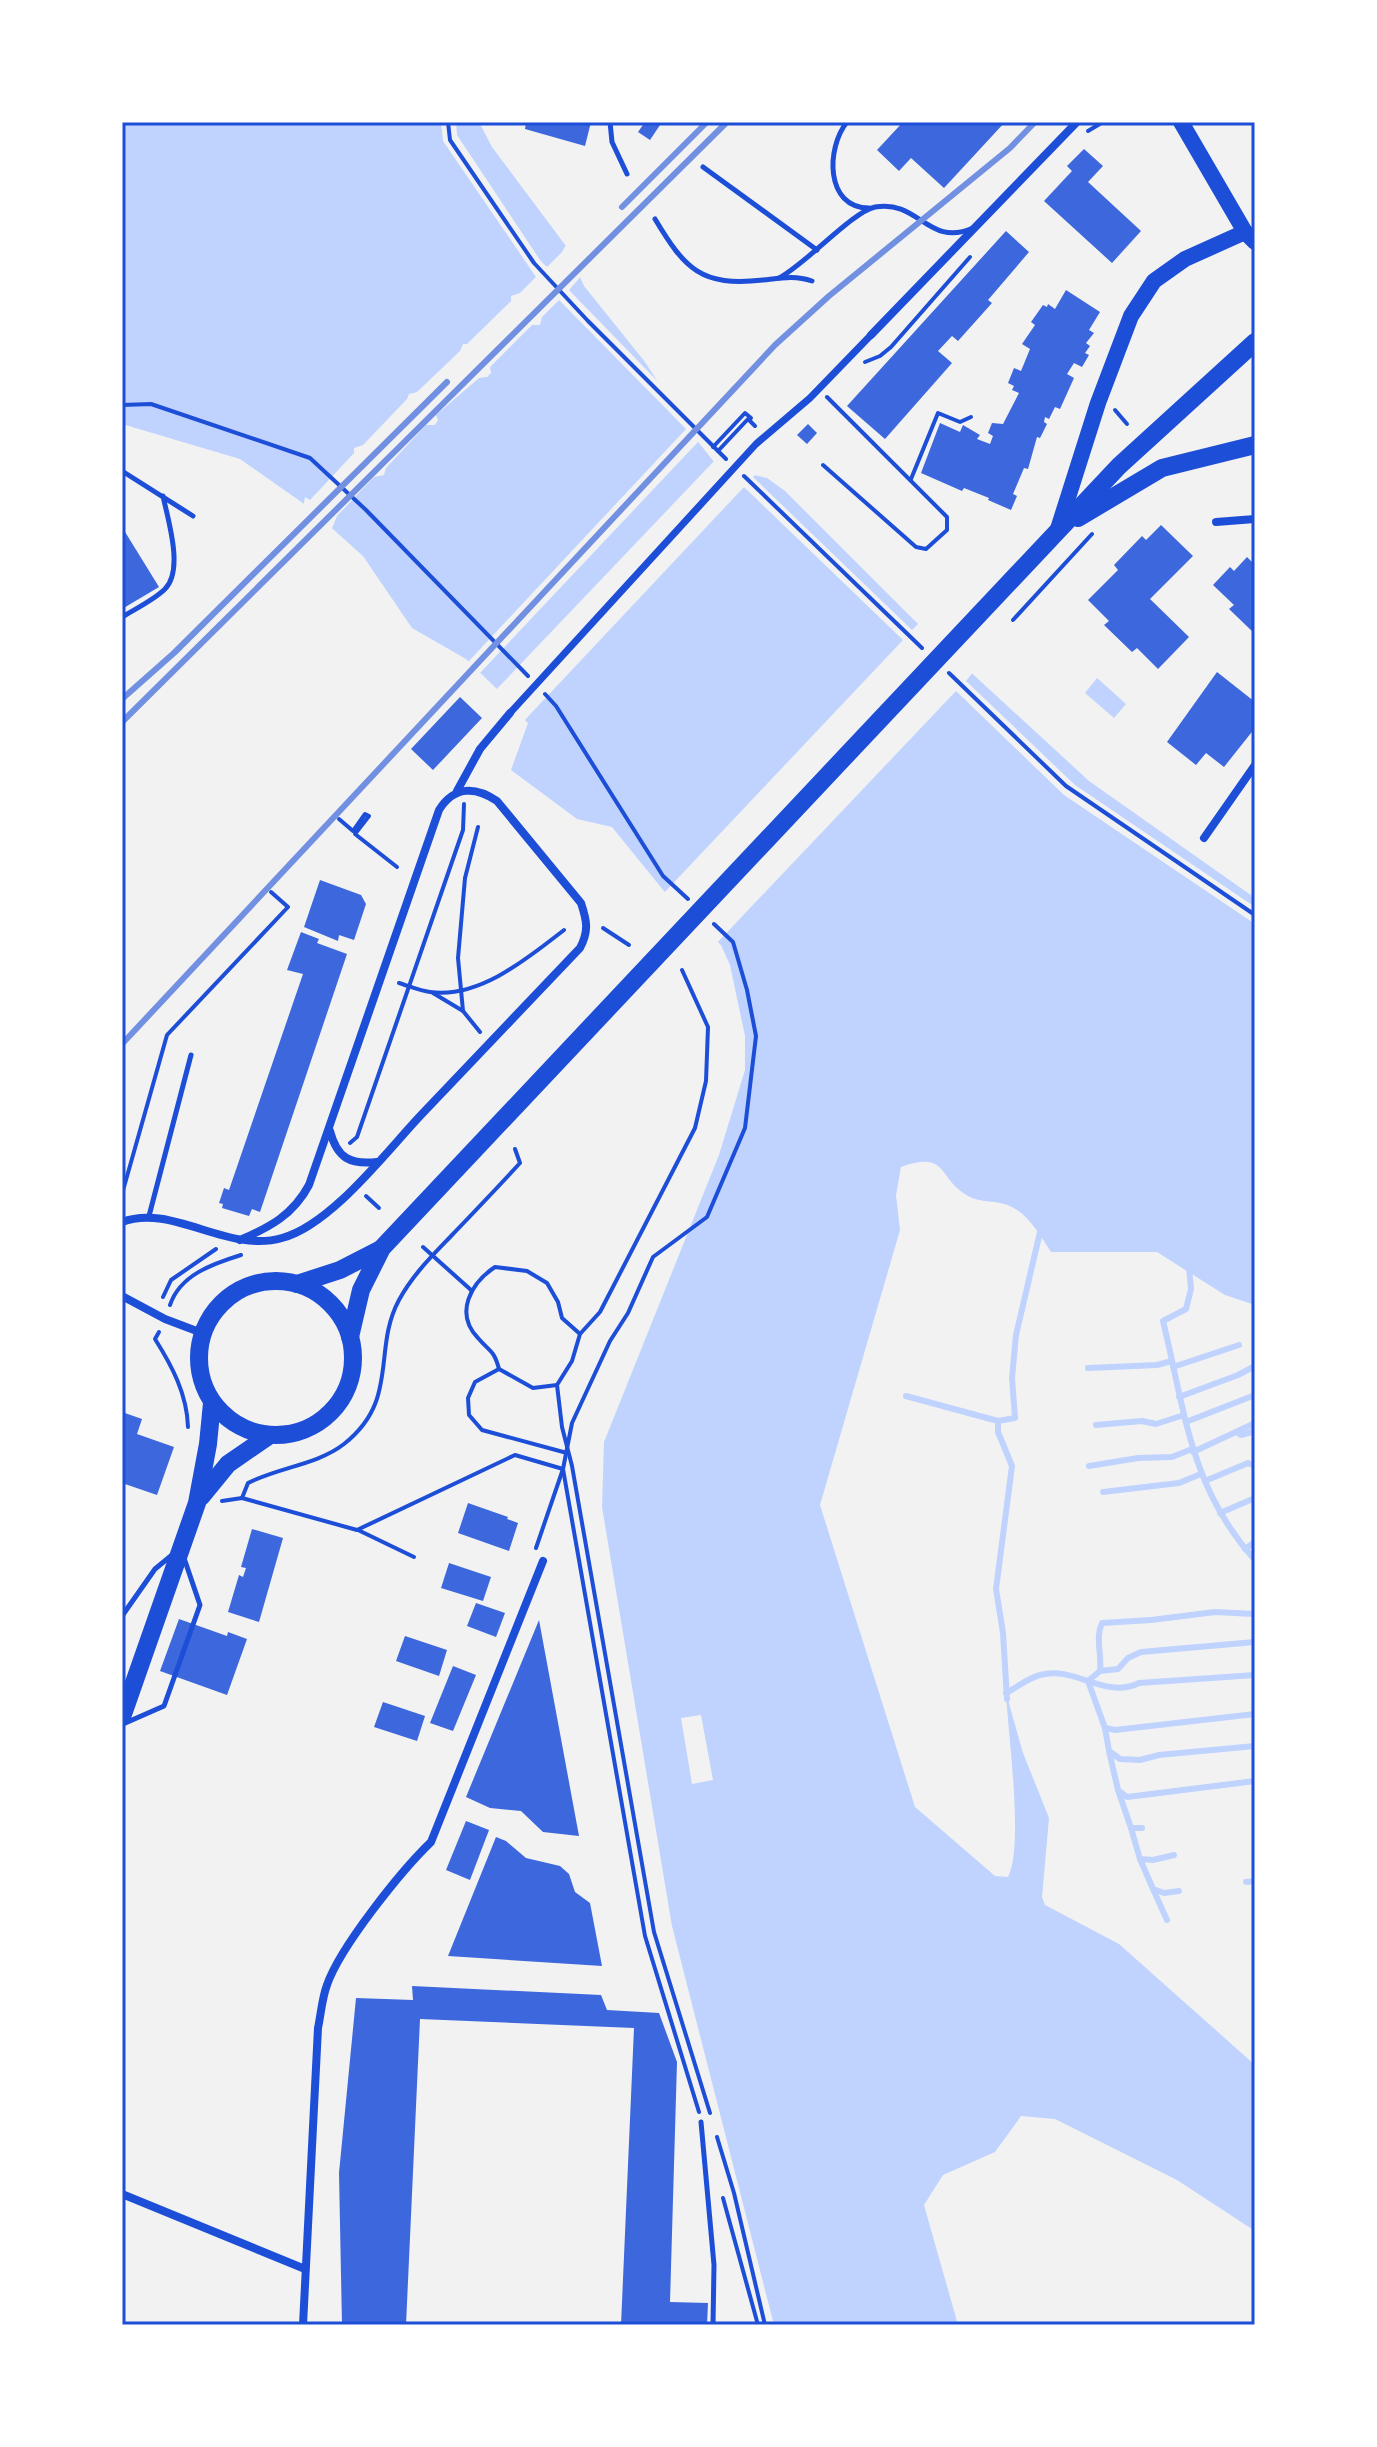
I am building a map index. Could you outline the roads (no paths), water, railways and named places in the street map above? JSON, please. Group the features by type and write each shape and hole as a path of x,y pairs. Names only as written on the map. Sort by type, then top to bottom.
{"main road":[{"path":"1058,529 1098,403 1131,316 1154,281 1185,259 1250,237 1181,122"},
{"path":"350,1337 361,1290 382,1248 847,757 1058,529 1144,441 1255,342"},
{"path":"1058,529 1162,468 1255,445"},
{"path":"297,1284 340,1270 382,1248"},
{"path":"278,1281 297,1284 315,1291 343,1319 353,1355 352,1374 346,1392 322,1420 306,1430 288,1435 270,1435 237,1425 212,1403 199,1369 198,1351 202,1333 211,1316 224,1301 240,1290 258,1283 278,1281"},
{"path":"122,1717 197,1503 212,1403"},
{"path":"197,1503 228,1464 270,1435"}],"street":[{"path":"240,1240 282,1219 301,1200 309,1185 439,810 445,800 457,791 480,749 756,444 810,398 1077,122"},
{"path":"1216,522 1255,519"},
{"path":"1204,838 1255,765"},
{"path":"122,1222 149,1216 240,1240 270,1241 297,1233 325,1215 580,948 587,934 587,921 581,903 497,801 483,792 470,789 457,791"},
{"path":"330,1131 333,1145 341,1155 356,1162 377,1162"},
{"path":"122,1296 165,1319 202,1333"},
{"path":"303,2325 318,2028 327,1984 350,1945 412,1861 431,1842 543,1561"},
{"path":"122,2194 305,2269"}],"lane":[{"path":"610,122 615,150 627,174"},
{"path":"847,122 839,136 834,156 835,184 848,204 853,207 901,208 940,233 957,234 974,227"},
{"path":"703,167 817,250"},
{"path":"779,278 796,269 870,208"},
{"path":"655,219 682,261 705,275 741,282 794,277 812,281"},
{"path":"122,471 193,516"},
{"path":"122,617 165,589 172,577 175,564 163,496"},
{"path":"149,1216 191,1055"},
{"path":"122,1616 155,1569 181,1548 200,1605 164,1706 122,1725"},
{"path":"701,2122 714,2265 713,2325"}],"water":[{"path":"122,122 479,122 492,147 566,246 584,286 645,362 689,430 718,467 767,478 785,491 914,620 1089,781 1255,898 1255,1305 1225,1295 1157,1252 1051,1252 1028,1220 1010,1206 968,1196 935,1164 927,1162 901,1167 896,1195 900,1230 820,1505 915,1807 995,1876 1008,1877 1013,1862 1015,1816 1006,1693 1023,1753 1049,1818 1042,1897 1045,1905 1119,1944 1255,2065 1255,2231 1177,2180 1055,2119 1021,2116 995,2152 943,2175 924,2205 958,2325 774,2325 672,1926 602,1507 604,1442 719,1155 745,1070 745,1036 730,965 721,945 664,891 612,827 577,819 511,770 528,723 500,698 500,692 466,659 412,628 363,556 307,506 240,459 122,424"},
{"path":"1097,678 1126,704 1114,718 1085,693"}],"waterway":[{"path":"1007,1699 1003,1633 996,1589 1012,1466 998,1432 998,1421 1015,1418 1012,1378 1016,1335 1041,1228"},
{"path":"1189,1268 1191,1289 1186,1309 1163,1321 1185,1417 1203,1476 1233,1533 1255,1560"},
{"path":"1173,1367 1239,1345"},
{"path":"1088,1368 1157,1365 1172,1361"},
{"path":"1179,1397 1255,1366"},
{"path":"1186,1422 1255,1395"},
{"path":"906,1396 998,1421"},
{"path":"1096,1425 1142,1421 1156,1424 1184,1415"},
{"path":"1193,1452 1255,1423"},
{"path":"1236,1432 1241,1435 1255,1431"},
{"path":"1089,1466 1138,1458 1172,1457 1192,1449"},
{"path":"1205,1481 1248,1463 1255,1466"},
{"path":"1103,1492 1179,1483 1201,1474"},
{"path":"1220,1513 1255,1498"},
{"path":"1245,1549 1255,1542"},
{"path":"1088,1681 1100,1671 1099,1634 1102,1623 1215,1612 1255,1614"},
{"path":"1100,1671 1118,1669 1128,1658 1141,1652 1255,1642"},
{"path":"1006,1693 1036,1676 1053,1673 1114,1688 1139,1683 1255,1675"},
{"path":"1088,1681 1105,1728 1115,1730 1255,1714"},
{"path":"1105,1728 1109,1751 1120,1759 1140,1760 1159,1755 1255,1746"},
{"path":"1109,1751 1118,1790 1127,1797 1255,1781"},
{"path":"1118,1790 1131,1828 1142,1828"},
{"path":"1131,1828 1140,1859 1153,1860 1174,1855"},
{"path":"1140,1859 1153,1889 1164,1893 1179,1891"},
{"path":"1246,1882 1255,1881"},
{"path":"1153,1889 1167,1920"}],"railway":[{"path":"622,207 707,122"},
{"path":"122,722 727,122"},
{"path":"122,1044 775,345 829,296 1010,148 1035,122"},
{"path":"122,699 174,653 447,382"}]}
